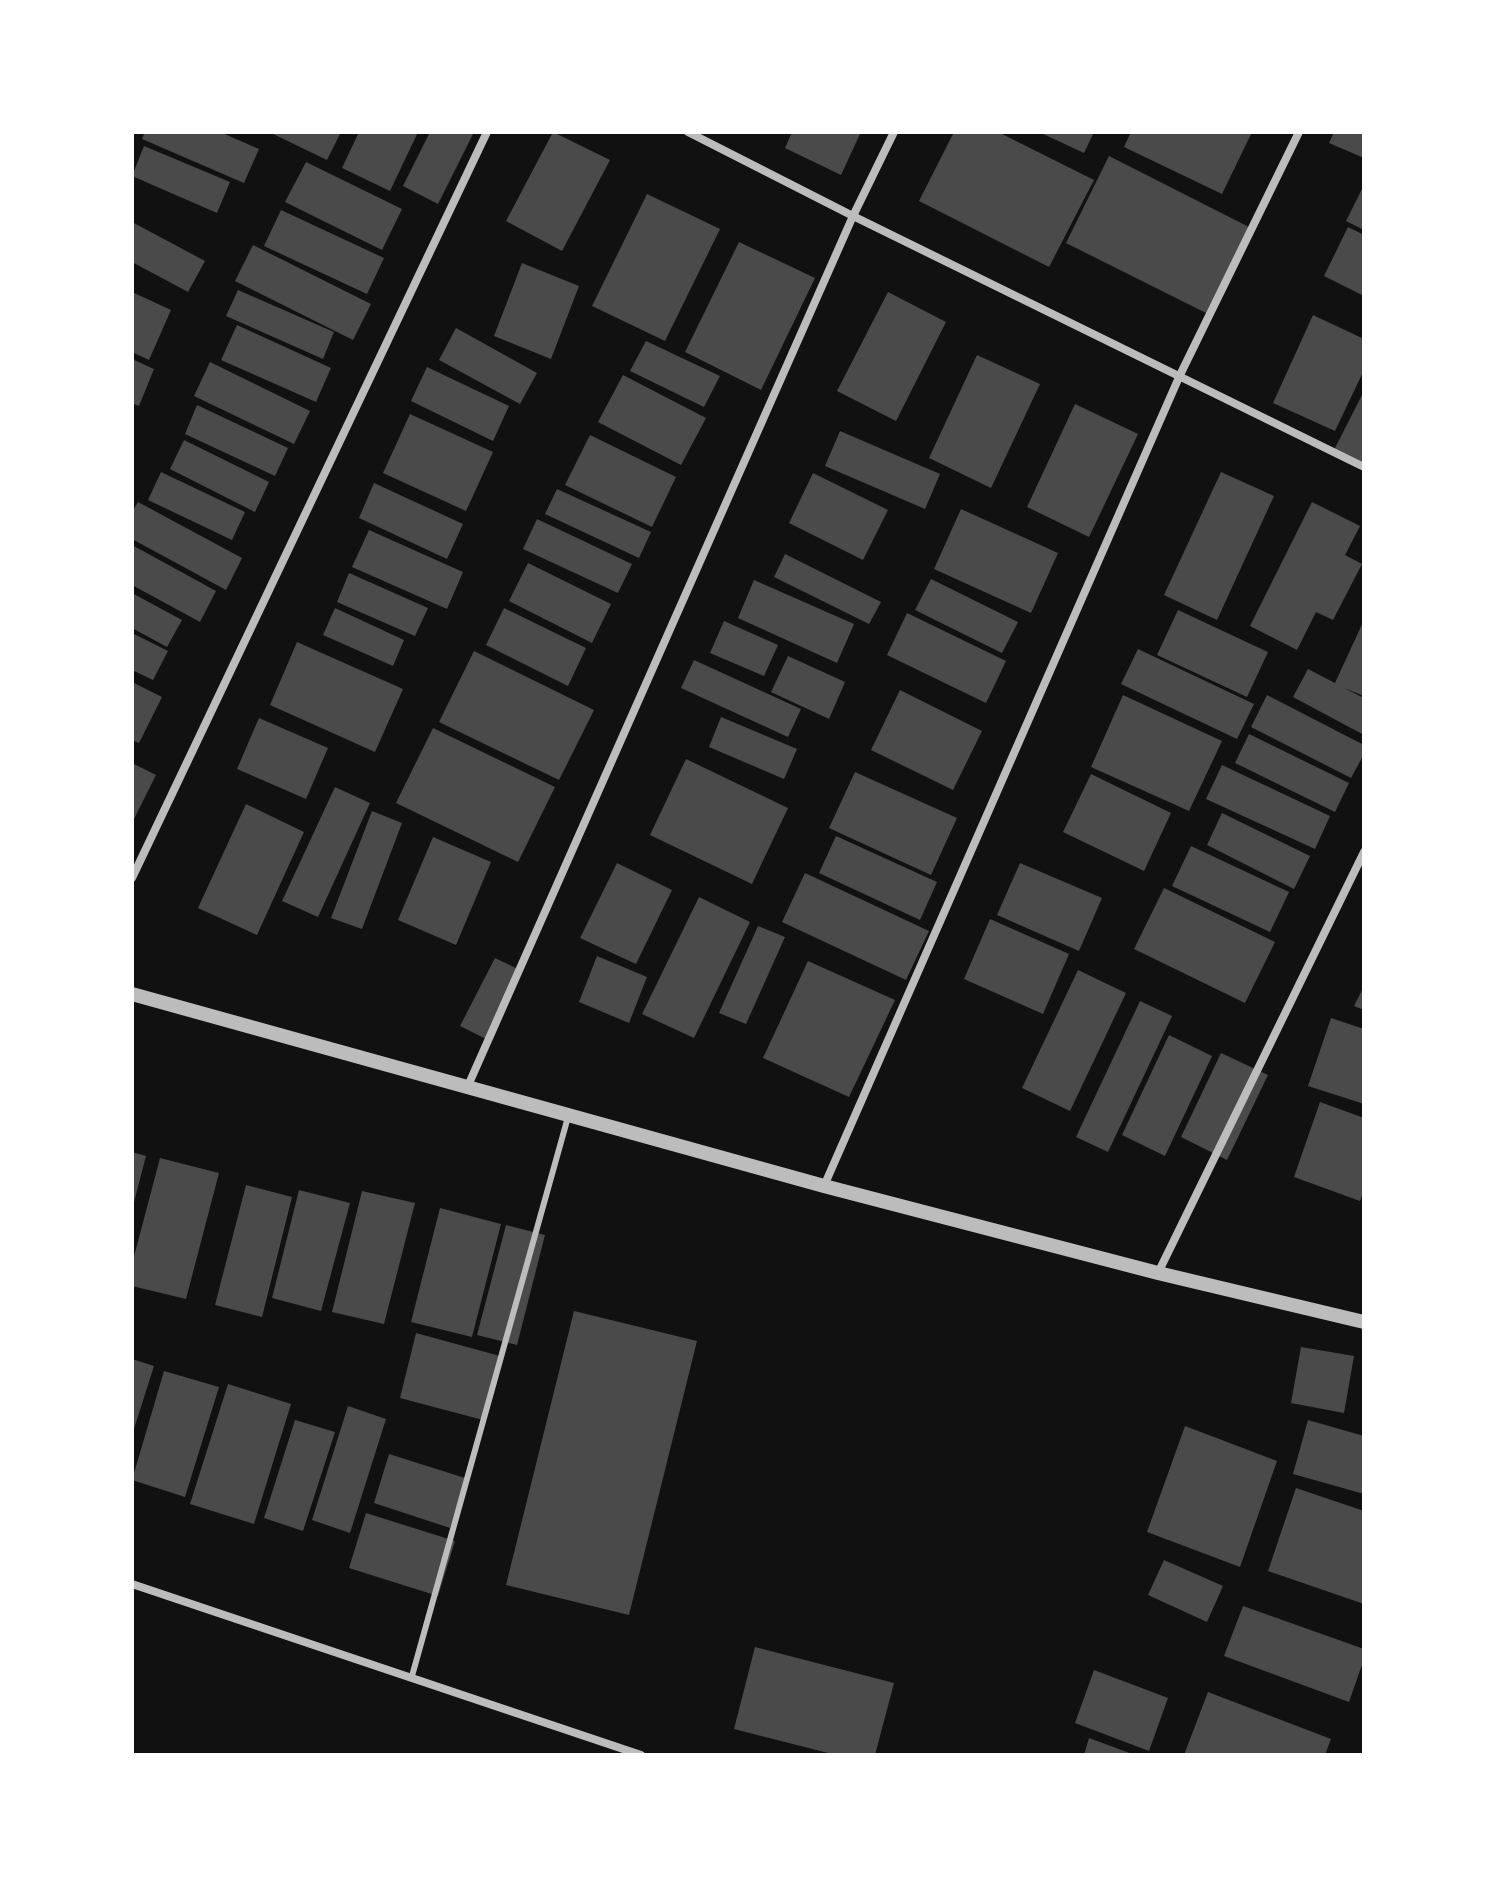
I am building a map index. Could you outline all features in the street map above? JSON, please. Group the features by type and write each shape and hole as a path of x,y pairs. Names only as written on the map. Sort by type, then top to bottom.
{"street":[{"path":"132,878 487,132"},
{"path":"688,132 1364,467"},
{"path":"467,1089 853,216 894,132"},
{"path":"824,1186 1180,375 1299,132"},
{"path":"1158,1273 1364,852"},
{"path":"132,994 824,1186 1158,1273 1364,1322"},
{"path":"132,1584 641,1755"}],"lane":[{"path":"412,1676 569,1116"}],"building":[{"path":"145,132 220,132 259,149 244,183 142,139"},
{"path":"269,132 341,132 327,160"},
{"path":"359,132 418,132 390,191 342,168"},
{"path":"430,132 474,132 438,204 403,186"},
{"path":"553,132 610,160 562,251 506,221"},
{"path":"792,132 861,132 841,175 785,148"},
{"path":"954,132 998,132 1094,180 1049,267 919,201"},
{"path":"1039,132 1094,132 1084,153"},
{"path":"1131,132 1252,132 1222,194 1124,147"},
{"path":"1334,132 1364,132 1364,158 1329,143"},
{"path":"144,146 230,182 217,213 132,176"},
{"path":"1109,156 1249,227 1206,313 1066,243"},
{"path":"306,162 402,209 382,250 285,202"},
{"path":"1364,185 1364,230 1346,221"},
{"path":"647,194 720,229 665,341 592,306"},
{"path":"281,210 384,258 367,294 264,246"},
{"path":"132,222 205,261 188,292 132,262"},
{"path":"1348,227 1364,235 1364,296 1324,276"},
{"path":"739,242 815,278 761,390 685,352"},
{"path":"253,245 371,304 353,340 235,281"},
{"path":"522,263 579,286 551,359 494,336"},
{"path":"238,290 334,332 323,359 226,316"},
{"path":"132,292 171,310 149,360 132,352"},
{"path":"888,292 946,322 896,421 837,391"},
{"path":"1313,315 1364,339 1364,370 1335,431 1273,403"},
{"path":"237,325 331,368 316,402 221,360"},
{"path":"456,328 537,373 520,404 439,360"},
{"path":"646,341 720,376 704,407 630,371"},
{"path":"977,355 1040,384 991,488 929,458"},
{"path":"132,359 154,369 139,406 132,403"},
{"path":"210,362 310,411 294,444 194,396"},
{"path":"427,367 509,406 493,441 411,401"},
{"path":"623,375 706,418 681,465 598,422"},
{"path":"1364,391 1364,465 1334,450"},
{"path":"1075,404 1138,434 1089,537 1027,507"},
{"path":"197,405 288,448 275,476 185,434"},
{"path":"410,414 493,452 466,511 383,473"},
{"path":"840,431 940,474 925,509 825,466"},
{"path":"590,435 676,477 652,527 565,485"},
{"path":"184,440 269,482 255,512 170,469"},
{"path":"161,472 245,512 232,540 148,500"},
{"path":"1221,472 1274,496 1217,620 1164,595"},
{"path":"813,473 888,510 863,560 789,523"},
{"path":"374,483 463,524 447,559 359,518"},
{"path":"557,489 651,532 639,558 545,514"},
{"path":"138,502 242,558 226,590 132,539 132,512"},
{"path":"1312,502 1360,526 1345,555 1362,564 1333,620 1316,612 1297,650 1250,626"},
{"path":"961,509 1058,553 1031,613 934,569"},
{"path":"537,519 632,564 618,593 523,549"},
{"path":"369,530 463,572 447,609 352,567"},
{"path":"132,545 216,591 200,622 132,585"},
{"path":"785,554 881,602 869,624 774,577"},
{"path":"528,563 611,604 592,643 509,601"},
{"path":"349,573 428,608 415,636 337,602"},
{"path":"931,579 1018,622 1002,653 915,610"},
{"path":"754,580 854,624 837,663 738,618"},
{"path":"132,593 182,620 167,647 132,628"},
{"path":"335,608 404,640 393,666 323,635"},
{"path":"504,608 586,648 568,686 486,645"},
{"path":"1178,610 1268,652 1247,697 1157,655"},
{"path":"907,613 1006,661 986,703 887,655"},
{"path":"1364,620 1364,696 1344,688 1364,698 1364,735 1293,697 1308,669 1335,683"},
{"path":"724,621 778,645 764,676 710,653"},
{"path":"132,633 168,651 153,680 132,670"},
{"path":"297,642 403,689 375,752 270,705"},
{"path":"1138,649 1254,704 1237,739 1121,684"},
{"path":"474,651 594,710 559,780 439,722"},
{"path":"788,656 845,682 829,719 771,692"},
{"path":"694,660 801,709 788,737 681,688"},
{"path":"132,682 162,697 139,743 132,740"},
{"path":"900,690 982,731 953,790 871,750"},
{"path":"1123,695 1222,741 1189,811 1091,767"},
{"path":"1267,695 1364,745 1364,754 1351,778 1251,727"},
{"path":"721,717 797,749 784,779 709,747"},
{"path":"259,718 328,748 306,799 237,769"},
{"path":"433,728 555,787 518,862 396,803"},
{"path":"1249,734 1349,783 1335,812 1235,763"},
{"path":"686,759 788,808 752,884 650,835"},
{"path":"132,763 156,775 132,823"},
{"path":"1222,765 1330,816 1315,849 1206,799"},
{"path":"855,772 957,818 931,875 829,828"},
{"path":"1091,774 1171,813 1144,871 1063,832"},
{"path":"335,787 370,803 318,917 282,901"},
{"path":"246,804 304,832 257,935 198,908"},
{"path":"372,811 402,823 362,929 331,918"},
{"path":"1222,813 1310,856 1294,889 1207,845"},
{"path":"836,836 937,882 920,920 819,873"},
{"path":"433,837 491,862 456,945 398,920"},
{"path":"1191,846 1289,892 1270,932 1172,886"},
{"path":"617,863 672,890 636,964 580,938"},
{"path":"1020,863 1102,898 1079,951 997,915"},
{"path":"805,873 929,931 906,980 782,922"},
{"path":"1164,888 1275,942 1245,1003 1134,949"},
{"path":"699,897 750,922 694,1038 642,1014"},
{"path":"990,919 1069,954 1043,1014 964,979"},
{"path":"758,926 785,937 746,1024 719,1013"},
{"path":"597,956 647,977 629,1023 579,1002"},
{"path":"495,958 522,971 488,1040 460,1026"},
{"path":"808,961 895,1000 849,1097 763,1058"},
{"path":"1078,970 1126,993 1070,1111 1022,1088"},
{"path":"1364,986 1364,1010 1354,1006"},
{"path":"1140,1001 1172,1016 1108,1152 1076,1137"},
{"path":"1331,1018 1364,1029 1364,1104 1308,1086"},
{"path":"1169,1035 1212,1056 1165,1156 1122,1135"},
{"path":"1221,1053 1268,1075 1227,1160 1181,1137"},
{"path":"1320,1102 1364,1118 1364,1190 1360,1201 1294,1177"},
{"path":"132,1152 146,1156 133,1206 132,1206"},
{"path":"160,1158 219,1173 186,1299 132,1286 132,1264"},
{"path":"246,1185 292,1197 262,1317 215,1305"},
{"path":"299,1190 350,1203 321,1311 272,1298"},
{"path":"362,1191 415,1203 384,1324 332,1312"},
{"path":"440,1208 501,1224 472,1337 411,1322"},
{"path":"506,1225 545,1235 517,1345 477,1335"},
{"path":"574,1311 697,1341 629,1615 506,1585"},
{"path":"416,1333 500,1356 483,1420 400,1398"},
{"path":"1301,1347 1354,1356 1344,1413 1291,1403"},
{"path":"132,1359 154,1366 133,1432 132,1432"},
{"path":"164,1371 219,1387 185,1497 132,1480"},
{"path":"228,1384 291,1404 254,1524 190,1504"},
{"path":"348,1406 386,1419 350,1533 312,1520"},
{"path":"295,1420 335,1432 303,1531 264,1518"},
{"path":"1308,1420 1364,1436 1364,1494 1293,1474"},
{"path":"1185,1426 1277,1461 1240,1567 1147,1532"},
{"path":"389,1454 465,1478 450,1528 374,1503"},
{"path":"1296,1488 1364,1511 1364,1604 1268,1571"},
{"path":"366,1513 455,1541 438,1596 349,1568"},
{"path":"1164,1560 1223,1586 1207,1622 1148,1595"},
{"path":"1243,1606 1364,1649 1364,1659 1349,1702 1224,1656"},
{"path":"755,1647 894,1683 875,1755 836,1755 734,1729"},
{"path":"1094,1670 1168,1698 1149,1751 1075,1723"},
{"path":"1208,1692 1331,1739 1325,1755 1184,1755"},
{"path":"1089,1738 1135,1755 1084,1755"}]}
